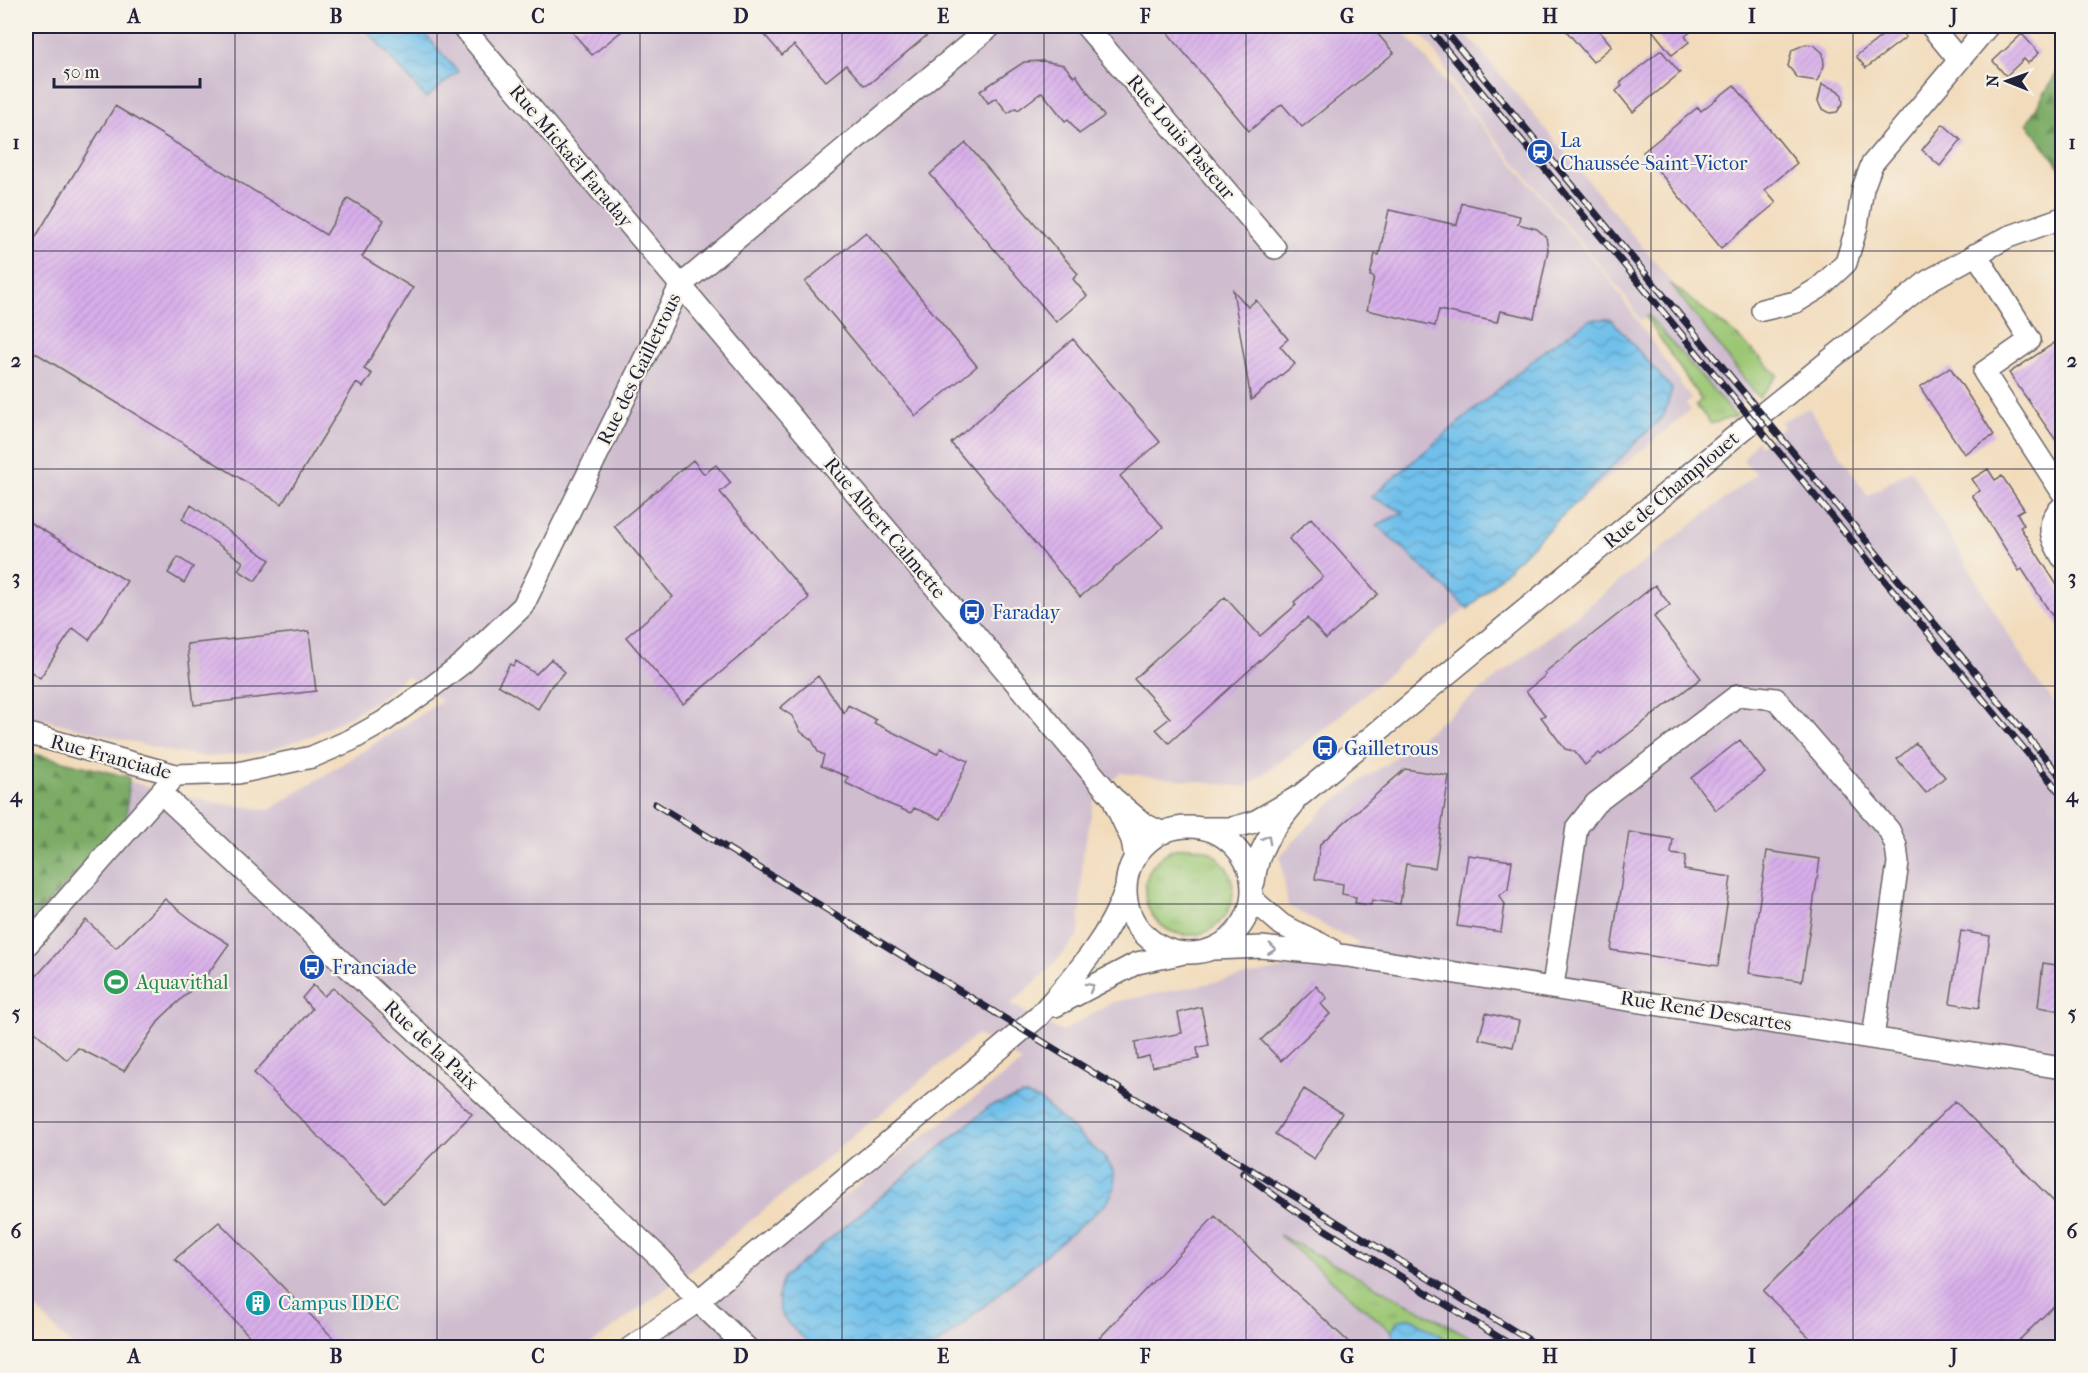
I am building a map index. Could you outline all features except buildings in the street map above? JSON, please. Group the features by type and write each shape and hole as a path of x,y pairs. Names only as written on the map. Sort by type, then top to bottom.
{"street":[{"name":"Rue Mickaël Faraday","path":"462,26 680,286"},
{"name":"Rue des Gailletrous","path":"429,689 463,663 523,606 680,286 991,26"},
{"name":"Rue Louis Pasteur","path":"1086,26 1275,249"},
{"path":"1931,26 1959,60"},
{"path":"1762,310 1804,297 1819,288 1846,263 1857,226 1863,188 1872,164 1988,26"},
{"name":"Rue de Champlouet","path":"1199,828 1232,828 1254,822 1301,795 1813,372 1928,281 2008,237 2062,218"},
{"path":"1976,254 2030,340 1984,372 2062,492"},
{"name":"Rue Albert Calmette","path":"680,286 1113,798 1144,824 1163,833"},
{"path":"2062,507 2051,520 2050,529 2054,544 2062,557"},
{"name":"Rue Franciade","path":"26,733 176,775 238,773 312,757 373,727 429,689"},
{"path":"1554,986 1577,826 1596,803 1738,695 1776,699 1889,830 1896,846 1898,863 1873,1038"},
{"path":"26,946 176,775"},
{"name":"Rue de la Paix","path":"161,793 660,1258 698,1300 747,1347"},
{"name":"Rue de Champlouet","path":"1252,896 1256,862 1267,836 1301,795"},
{"name":"Rue Albert Calmette","path":"1113,798 1132,840 1135,858"},
{"path":"630,1347 698,1300 1039,1016 1077,974 1107,931 1118,912 1135,858 1147,841 1181,827 1199,828 1217,833 1242,855 1250,871 1252,896 1241,928 1228,940 1214,949 1198,954 1152,958 1137,963 1039,1016"},
{"path":"1126,888 1127,904 1135,923 1149,939 1167,950 1182,954"},
{"name":"Rue René Descartes","path":"1252,896 1292,930 1311,942 1348,956"},
{"name":"Rue René Descartes","path":"1214,949 1261,947 1348,956 1554,986 2062,1068"}],"shaded area":[{"path":"26,26 1399,26 1611,282 1691,399 1686,404 1691,409 1555,522 1468,606 1322,731 1246,787 1121,773 1095,797 1083,853 1079,935 1049,969 1011,1004 1062,1032 1113,1002 1287,968 1360,944 1288,906 1280,856 1326,808 1388,763 1756,474 1743,460 1757,440 1760,446 1784,426 1780,422 1809,408 1868,496 1910,469 2031,673 2062,712 2062,1347 1487,1347 1461,1332 1462,1347 644,1347 1022,1062 977,1034 685,1275 587,1347 73,1347 26,1299 26,755 206,801 269,810 442,701 406,676 377,700 313,735 264,752 208,757 168,751 26,715"},
{"path":"1414,26 1455,26 1467,34 1656,263 1756,391 1731,411 1648,315 1641,321 1625,296 1465,102 1432,47"}],"green space":[{"path":"2062,64 2062,168 2061,169 2027,123"},
{"path":"1670,283 1734,333 1778,375 1759,398"},
{"path":"1648,315 1737,416 1711,424 1696,405 1701,400 1646,317"},
{"path":"26,752 129,777 126,822 26,926"},
{"path":"1189,847 1206,850 1220,860 1230,874 1233,891 1230,908 1220,922 1206,932 1189,935 1172,932 1158,922 1148,908 1145,891 1148,874 1158,860 1172,850"},
{"path":"1279,1235 1487,1347 1458,1347 1411,1318 1397,1321 1392,1332"}],"water":[{"path":"363,26 418,26 458,72 426,98"},
{"path":"1591,319 1611,319 1672,389 1664,415 1468,609 1377,525 1404,512 1371,497 1546,349"},
{"path":"1023,1095 1040,1100 1106,1159 1114,1172 1115,1187 1107,1203 935,1347 814,1347 789,1325 783,1318 778,1301 783,1278 990,1106"},
{"path":"1411,1318 1458,1347 1397,1347 1394,1345 1392,1332 1397,1321"}],"railway":[{"path":"1427,26 2062,795"},
{"path":"1441,26 2062,778"},
{"path":"655,804 1542,1348"},
{"path":"1243,1173 1303,1216 1516,1348"}],"place":[{"name":"La Chaussée-Saint-Victor","path":"1540,152"},
{"name":"Faraday","path":"972,612"},
{"name":"Gailletrous","path":"1325,748"},
{"name":"Franciade","path":"312,967"},
{"name":"Aquavithal","path":"116,982"},
{"name":"Campus IDEC","path":"258,1303"}]}
